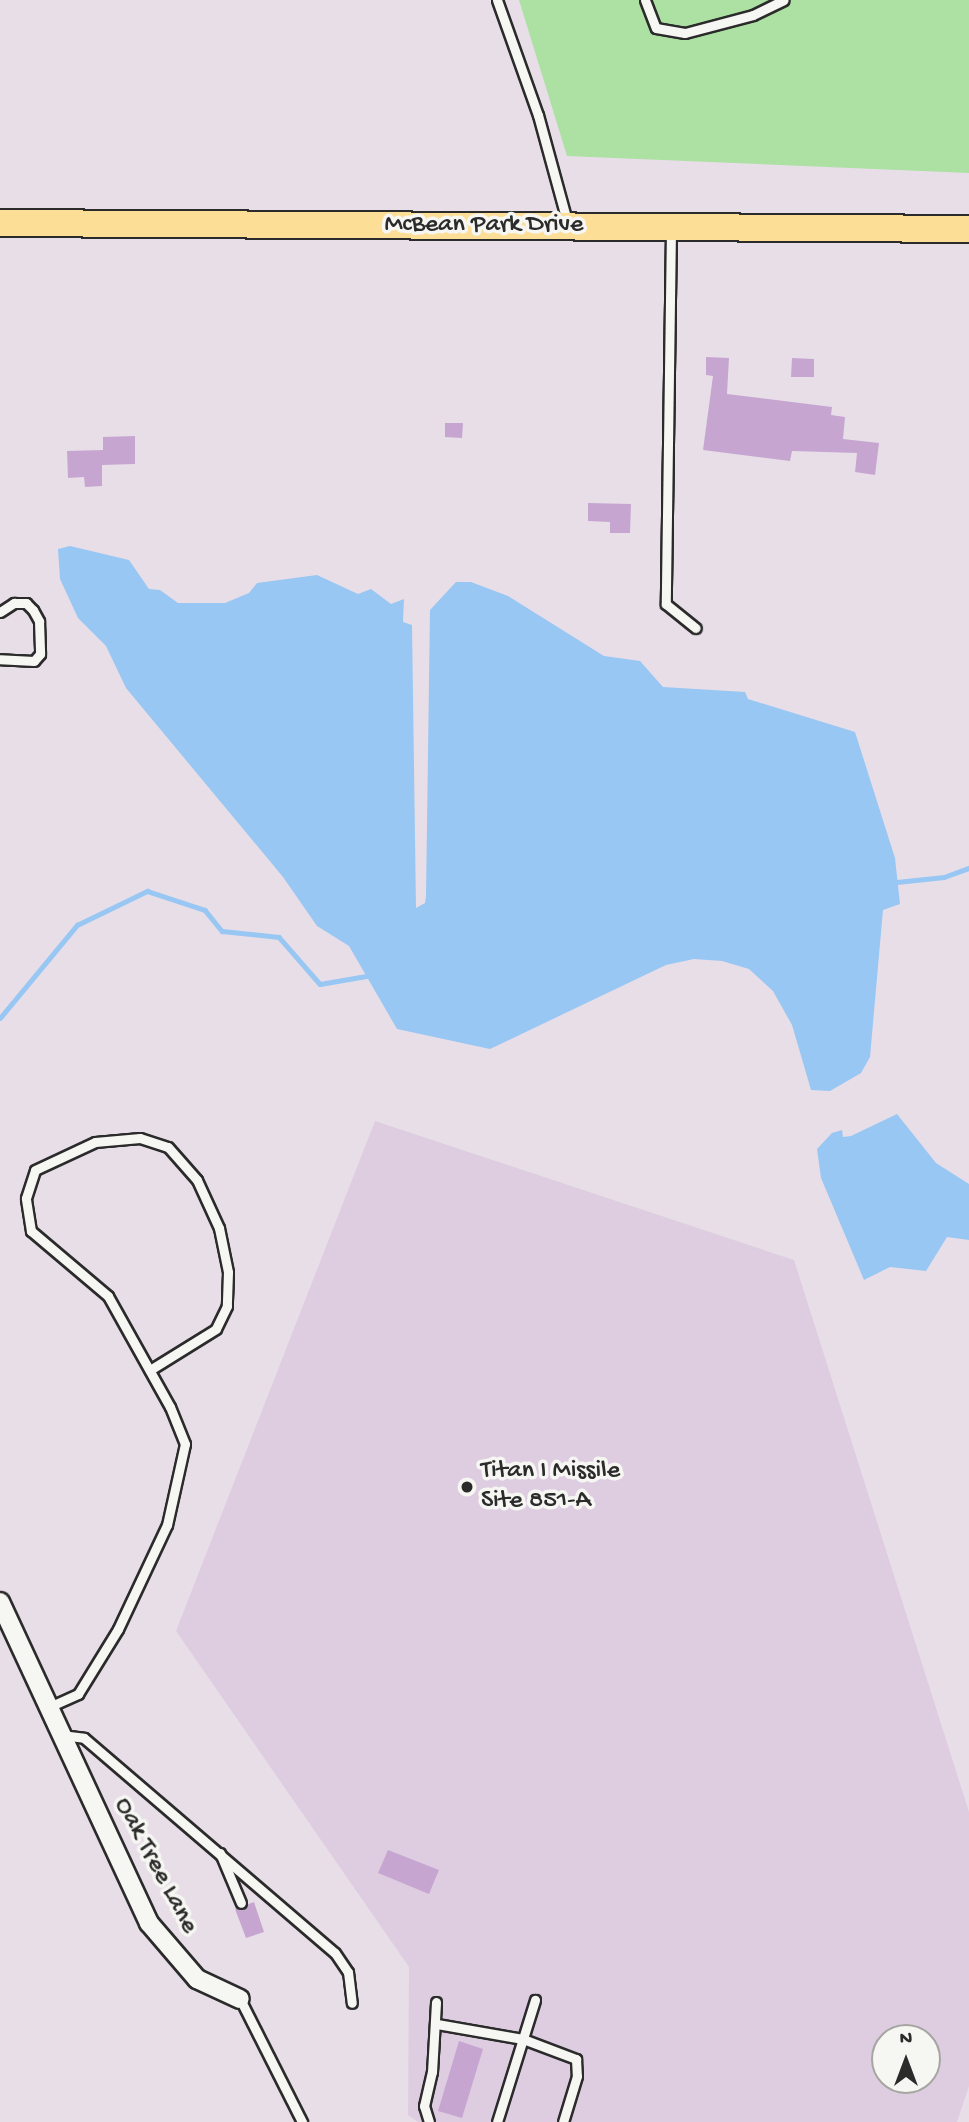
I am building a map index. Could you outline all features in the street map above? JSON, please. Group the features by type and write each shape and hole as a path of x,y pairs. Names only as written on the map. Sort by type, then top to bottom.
{"main road":[{"name":"McBean Park Drive","path":"0,223 969,229"}],"street":[{"name":"Oak Tree Lane","path":"0,1601 59,1734 163,1944 197,1979 240,1999"}],"lane":[{"path":"498,0 538,115 568,227"},
{"path":"645,0 656,27 685,33 743,18 784,0"},
{"path":"671,227 666,604 696,628"},
{"path":"0,612 15,603 26,603 33,610 39,621 40,654 34,661 0,659"},
{"path":"47,1708 78,1694 118,1629 167,1525 185,1444 150,1370 108,1296 31,1231 26,1198 35,1170 95,1142 141,1138 168,1147 197,1181 219,1228 228,1272 228,1306 216,1329 150,1370"},
{"path":"59,1734 84,1738 335,1953 348,1972 352,2003"},
{"path":"219,1851 241,1903"},
{"name":"Oak Tree Lane","path":"240,1999 302,2122"},
{"path":"497,2122 535,2000"},
{"path":"429,2122 424,2106 437,2024 436,2002"},
{"path":"437,2024 523,2039 576,2059 577,2076 564,2122"}],"shaded area":[{"path":"375,1121 794,1260 969,1812 969,2086 957,2122 418,2122 408,2115 409,1967 176,1631"}],"green space":[{"path":"519,0 969,0 969,173 567,156"}],"water":[{"path":"70,546 129,560 149,589 160,590 178,603 225,603 249,593 257,583 317,575 358,594 371,589 391,604 404,599 403,622 412,625 416,908 425,903 426,896 430,610 456,582 471,582 508,596 604,656 640,661 663,687 745,692 748,699 855,732 895,858 900,904 883,910 870,1057 861,1073 830,1091 811,1090 792,1025 773,991 749,969 722,961 694,959 666,965 490,1049 397,1029 349,946 317,926 283,877 126,688 106,646 78,618 60,579 58,549"},
{"path":"897,1114 936,1163 969,1184 969,1240 947,1237 926,1271 890,1267 864,1280 821,1178 817,1149 832,1133 842,1130 843,1137 851,1136"}],"building":[{"path":"706,357 729,358 727,394 832,407 831,415 845,417 843,439 879,443 875,475 855,472 857,453 792,451 790,461 703,450 713,376 706,375"},
{"path":"792,358 814,359 814,377 791,377"},
{"path":"445,423 463,423 462,438 445,437"},
{"path":"135,436 135,464 102,465 102,486 85,487 84,477 68,478 67,451 103,450 103,437"},
{"path":"588,503 631,504 630,533 610,533 610,522 588,521"},
{"path":"388,1850 439,1870 429,1894 378,1873"},
{"path":"254,1902 264,1932 246,1938 235,1909"},
{"path":"459,2041 483,2049 462,2118 438,2111"}],"waterway":[{"path":"897,882 944,877 969,868"},
{"path":"0,1018 77,925 147,891 205,910 222,931 279,937 320,984 367,976"}],"place":[{"name":"Titan I Missile Site 851-A","path":"467,1487"}]}
